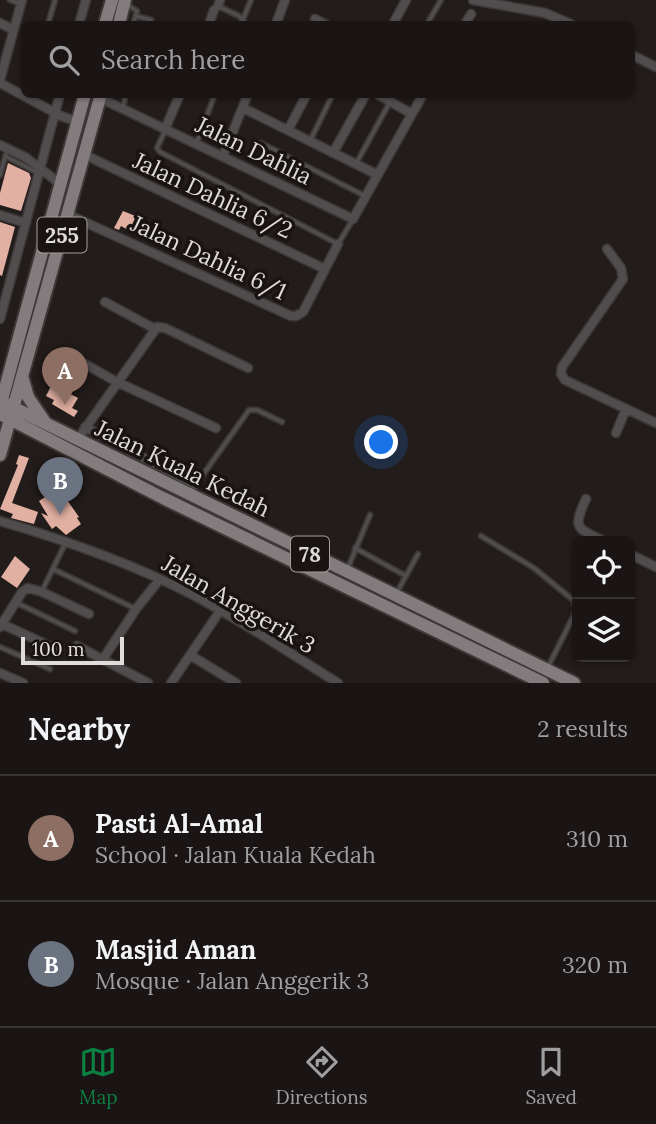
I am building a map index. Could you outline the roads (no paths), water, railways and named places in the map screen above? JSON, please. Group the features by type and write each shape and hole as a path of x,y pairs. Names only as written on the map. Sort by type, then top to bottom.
{"main road":[{"path":"107,21 121,1"},
{"path":"119,21 121,1"},
{"name":"255","path":"0,455 10,370 84,98"},
{"name":"255","path":"5,409 23,376 99,98"},
{"path":"0,381 10,370"},
{"path":"0,455 12,439 22,433 45,430 28,397 23,376"},
{"name":"Jalan Kuala Kedah","path":"5,409 543,683"},
{"name":"Jalan Kuala Kedah","path":"45,430 77,440 166,492 192,490 346,572 574,683"}],"street":[{"path":"80,21 86,0"},
{"path":"276,21 285,0"},
{"path":"395,21 406,0"},
{"path":"473,0 545,13 564,21"},
{"path":"21,2 3,53 0,81 21,92"},
{"path":"467,21 471,15"},
{"path":"315,19 319,21"},
{"path":"0,23 13,30"},
{"path":"635,56 656,67"},
{"path":"32,98 78,122"},
{"path":"0,319 59,98"},
{"name":"Jalan Dahlia","path":"104,98 353,219"},
{"path":"166,129 178,98"},
{"path":"223,156 247,98"},
{"path":"288,130 305,98"},
{"path":"333,153 364,98"},
{"path":"384,98 413,112"},
{"path":"353,219 421,98"},
{"path":"243,108 378,175"},
{"path":"4,150 24,157 40,172 62,185"},
{"name":"Jalan Dahlia 6/2","path":"85,155 325,269"},
{"name":"Jalan Dahlia 6/1","path":"67,214 291,316 303,312 338,244"},
{"path":"0,215 26,223"},
{"path":"607,249 621,268 623,279 562,367 561,373 565,380 656,424"},
{"path":"105,302 155,329 165,328 248,368"},
{"path":"77,440 155,329"},
{"path":"74,358 117,382 216,428"},
{"path":"616,433 626,409"},
{"path":"85,427 192,490"},
{"path":"586,499 577,519 585,531 594,536"},
{"name":"Jalan Anggerik 3","path":"0,521 66,542 160,579 220,611 338,683"},
{"path":"635,556 656,567"},
{"path":"103,659 136,609 160,579"},
{"path":"58,650 1,625 26,589 42,592 89,614"},
{"path":"171,683 220,611"},
{"path":"77,646 148,683"},
{"path":"190,655 236,683"},
{"path":"0,673 23,683"}],"lane":[{"path":"10,0 21,2"},
{"path":"49,21 55,0"},
{"path":"244,21 251,0"},
{"path":"429,21 441,0"},
{"path":"121,1 137,11 134,21"},
{"path":"217,5 236,14 241,21"},
{"path":"136,16 150,21"},
{"path":"122,108 125,98"},
{"path":"196,144 213,98"},
{"path":"310,141 331,98"},
{"path":"356,164 390,102"},
{"path":"166,129 157,148 160,152 338,244 353,219"},
{"path":"261,143 366,196"},
{"path":"0,175 4,150"},
{"path":"192,490 249,410 257,410 282,422"},
{"path":"346,572 370,514"},
{"path":"481,536 534,568 565,593 575,605 575,614 547,670"},
{"path":"42,592 66,542"},
{"path":"355,548 406,576"},
{"path":"396,596 418,554"},
{"path":"53,569 136,609"},
{"path":"15,602 75,631"},
{"path":"0,647 50,669"}],"place":[{"name":"Pasti Al-Amal","path":"65,405"},
{"name":"Masjid Aman","path":"60,515"}]}
